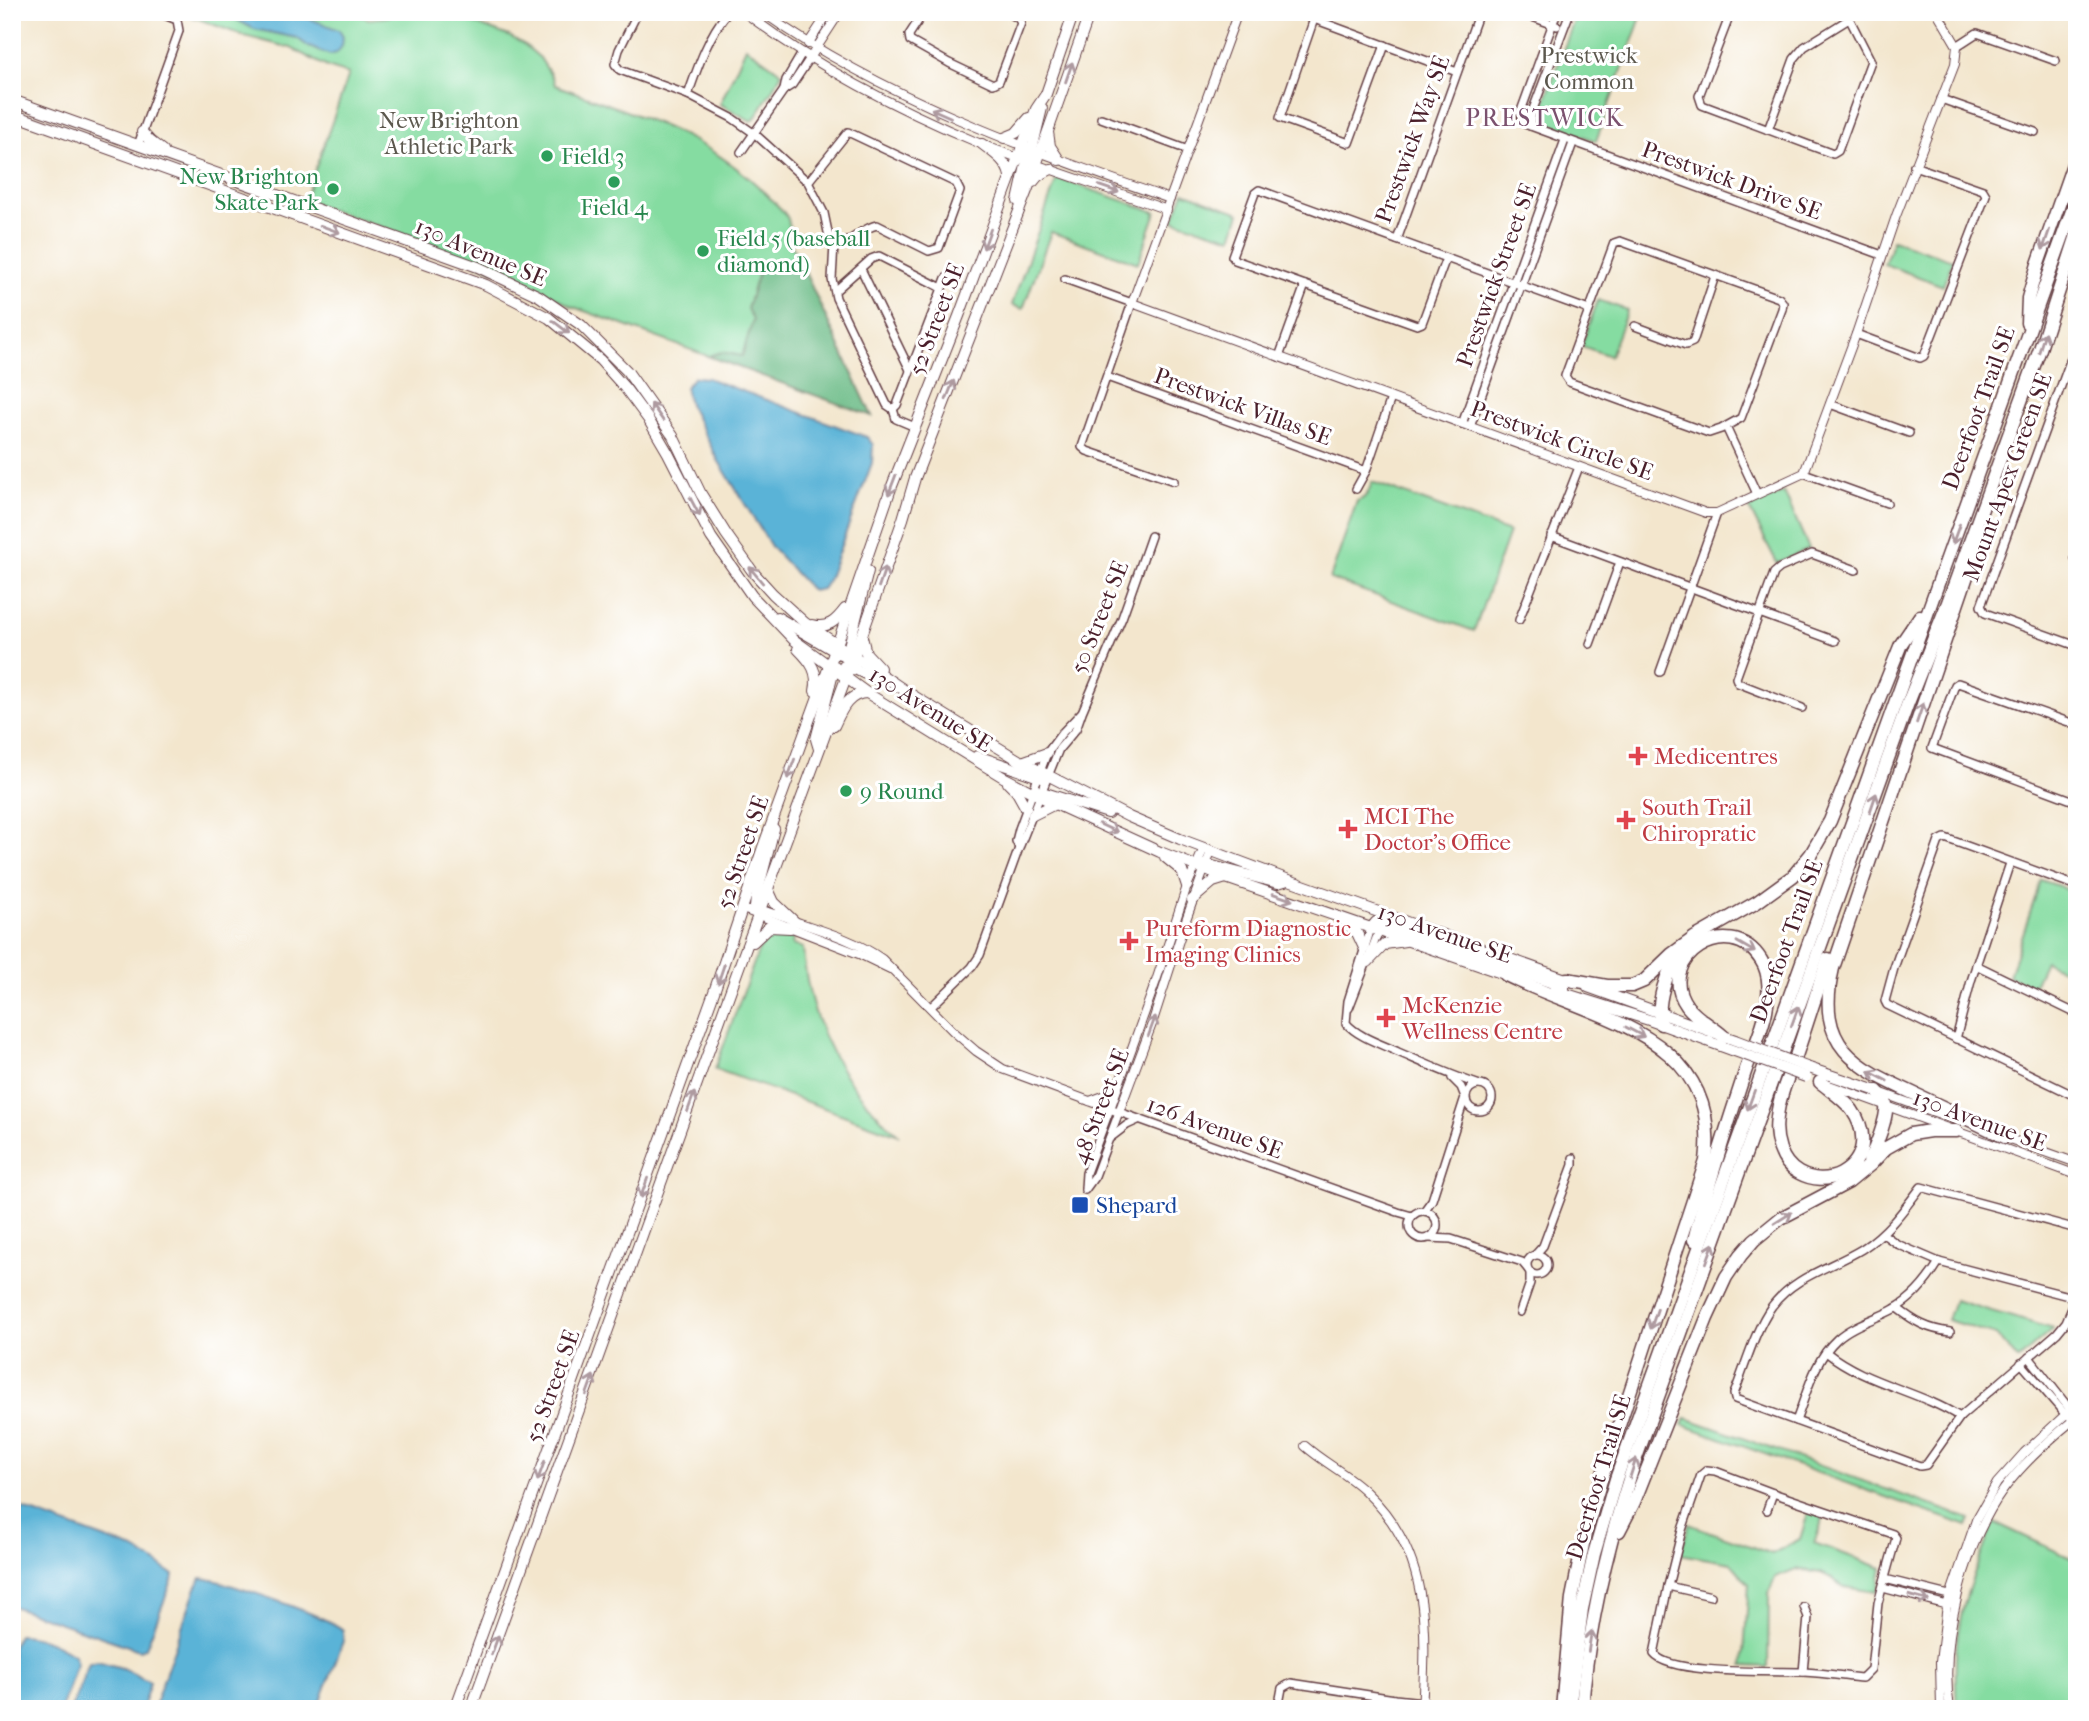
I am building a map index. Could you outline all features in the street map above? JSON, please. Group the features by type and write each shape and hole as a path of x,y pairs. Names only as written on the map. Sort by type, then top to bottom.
{"highway":[{"path":"2028,331 2028,298 2077,153"},
{"name":"Deerfoot Trail SE","path":"1569,1709 1582,1609 1616,1479 2077,197"},
{"name":"Deerfoot Trail SE","path":"1582,1709 1592,1628 1606,1556 1636,1458 1908,703 2040,349 2077,234"},
{"path":"2002,453 1999,485 1833,968 1828,1009 1829,1020 1839,1044 1867,1070 2005,1137"},
{"path":"1567,979 1607,986 1632,986 1652,975 1672,954 1694,938 1757,902 1793,876 1811,854 1830,821 1901,645 1932,598"},
{"path":"1820,1082 1852,1110 1861,1129 1863,1146 1861,1154 1848,1170 1829,1178 1809,1177 1792,1169 1779,1147 1777,1117 1783,1091 1842,919 1842,892"},
{"path":"1659,1018 1670,970 1694,938"},
{"path":"1680,1298 1704,1197 1762,1027 1767,1004 1768,982 1765,966 1760,958 1740,943 1722,939 1705,942 1691,952 1682,967 1679,983 1686,1004 1696,1016 1730,1042"},
{"path":"1506,975 1619,1023 1665,1050 1681,1065 1696,1088 1706,1112 1709,1137 1706,1161 1696,1193 1584,1534 1572,1598 1562,1709"},
{"path":"1861,1172 1878,1140 1887,1106 1877,1091"},
{"path":"1606,1556 1634,1502 1722,1284 1754,1240 1781,1218 1842,1186 1886,1148 1902,1138 1930,1131 1956,1131"}],"main road":[{"name":"52 Street SE","path":"471,1709 746,951 752,909 774,818 809,719 841,660 862,635 915,478 1028,188 1027,161 1032,149 1036,109 1046,94 1074,12"},
{"name":"52 Street SE","path":"1032,149 1048,131 1090,12"},
{"path":"1015,219 1018,196 1046,94"},
{"name":"130 Avenue SE","path":"12,100 478,267 539,296 580,325 627,371 673,436 701,494 753,572 841,660 867,692 1003,777 1160,852 1202,866 1226,878 1340,917 1379,921 1448,938 1567,979 1635,1005 1659,1018 1730,1042"},
{"path":"1004,138 1023,128 1036,109"},
{"name":"130 Avenue SE","path":"12,114 486,285 548,318 584,345 625,388 668,453 711,537 738,577 794,640 841,660 892,687 904,690 1042,776 1207,850 1289,880 1379,921 1408,941 1506,975 1659,1018 1807,1072 1877,1091"},
{"path":"33,121 122,148 132,149 138,145 143,154 160,167"},
{"path":"1048,131 1052,151 1059,160"},
{"path":"142,132 175,159"},
{"path":"982,144 1000,158 1010,176"},
{"name":"52 Street SE","path":"455,1709 715,992 752,909 768,889 823,740 851,600 890,491 954,332 1010,176 1027,161"},
{"path":"1028,188 1038,176 1051,169"},
{"path":"424,262 454,268 505,288 519,286 523,298 533,309"},
{"path":"819,751 816,739 870,561 872,543"},
{"path":"738,577 750,599 810,662 815,671 816,684 809,719"},
{"path":"805,623 828,626 851,600"},
{"path":"766,611 841,660"},
{"path":"862,635 869,658 904,690"},
{"path":"823,740 830,735 847,702 859,693 867,692"},
{"path":"1021,762 1047,752"},
{"path":"964,753 1042,776"},
{"path":"1003,777 1030,811 1055,804"},
{"path":"1039,793 1129,817"},
{"path":"1160,852 1182,871 1187,886"},
{"path":"1202,866 1278,883 1289,880"},
{"path":"1192,900 1213,882 1226,878"},
{"path":"768,889 774,902 792,924"},
{"path":"1340,917 1357,933 1364,948"},
{"path":"1379,921 1561,986 1598,998 1635,1005"},
{"path":"746,951 757,936 769,927 792,924"},
{"path":"1368,962 1385,944 1408,941"},
{"name":"130 Avenue SE","path":"1807,1072 1820,1082"}],"street":[{"path":"138,145 179,31 177,20 157,12"},
{"path":"543,12 549,16 556,12"},
{"path":"638,12 615,64 620,71 688,94 732,118 755,134 808,183 824,213 834,246 832,279 836,298 887,405 893,409 896,419 915,427"},
{"path":"688,94 712,37 728,12"},
{"path":"744,12 831,72 891,104 982,144 1167,210"},
{"path":"762,12 813,45 934,110 1059,160 1170,199"},
{"path":"741,152 784,90 786,80 813,45 829,12"},
{"path":"813,45 840,12"},
{"path":"924,12 909,35 910,41 993,84 999,81 1021,23 1018,18 1006,12"},
{"path":"1174,481 1082,447 1238,12"},
{"path":"1295,12 1457,72"},
{"name":"Prestwick Way SE","path":"1397,240 1479,12"},
{"path":"1519,12 1564,29"},
{"path":"1557,12 1521,111 1522,121 1530,126 1532,112 1570,12"},
{"path":"1726,12 1728,20 1699,96 1702,104 1768,130 1833,154 1838,151 1871,61 1847,15 1804,47 1794,59 1768,130"},
{"path":"1804,473 1914,166 1955,64 1957,46 1937,12"},
{"path":"1314,19 1280,118 1349,143 1385,45"},
{"path":"1957,46 1977,33 2056,61"},
{"path":"1941,99 2035,132"},
{"path":"1101,118 1188,149"},
{"name":"Prestwick Drive SE","path":"1530,126 1882,254"},
{"path":"808,183 848,132 956,183 960,191 939,248 929,251 877,225 869,226 843,245 834,246"},
{"name":"Prestwick Street SE","path":"1466,425 1569,141"},
{"path":"1856,334 1920,358 1924,356 1986,195 1983,190 1914,166"},
{"path":"1446,258 1422,323 1417,325 1235,260 1232,256 1255,193 1259,190 1590,310"},
{"path":"1620,241 1779,298 1783,303 1741,418 1709,433 1569,382 1565,376 1590,310 1614,243 1620,241"},
{"path":"835,291 878,256 942,288"},
{"path":"861,269 910,370"},
{"path":"1635,326 1686,345 1693,342 1715,276"},
{"path":"893,409 897,405 946,278"},
{"path":"1065,279 1132,303"},
{"path":"1279,357 1305,285"},
{"name":"Prestwick Circle SE","path":"1132,303 1681,505 1706,513 1717,513"},
{"name":"Mount Apex Green SE","path":"2077,342 1981,606 1985,613 2077,646"},
{"name":"Prestwick Villas SE","path":"1107,377 1366,471"},
{"path":"1356,489 1366,471 1391,398"},
{"path":"1830,404 1909,433"},
{"path":"1726,427 1757,494"},
{"path":"1519,620 1579,467"},
{"path":"1660,672 1717,513 1804,473 1887,503"},
{"name":"50 Street SE","path":"1042,776 1076,729 1122,618 1152,536"},
{"path":"1552,536 1835,641"},
{"path":"2077,552 2077,561"},
{"path":"1802,708 1738,683 1736,678 1774,573 1812,554 1856,570"},
{"path":"1590,644 1620,562"},
{"path":"2077,725 1958,683 1933,748 2077,802"},
{"name":"50 Street SE","path":"931,1007 977,961 1019,848 1016,841 1039,793 1047,752 1082,712"},
{"path":"2077,886 1945,838 1939,841 1885,1001 1888,1005 2077,1097"},
{"name":"48 Street SE","path":"1202,866 1187,886 1122,1076 1114,1111 1109,1138 1095,1176 1085,1190 1086,1173 1114,1111 1168,979 1207,850"},
{"path":"1956,1039 1976,965 2010,863"},
{"name":"126 Avenue SE","path":"752,909 792,924 892,970 953,1031 1003,1069 1411,1218"},
{"path":"1379,921 1364,948 1348,1001 1346,1023 1351,1029 1378,1043 1488,1088 1492,1097 1488,1108 1470,1114 1454,1131"},
{"path":"1347,1012 1368,962 1379,921"},
{"path":"1976,965 2077,1014"},
{"path":"1446,1073 1460,1086 1468,1107 1480,1111"},
{"path":"1089,1101 1106,1095 1122,1076"},
{"name":"130 Avenue SE","path":"1820,1082 2077,1175"},
{"path":"1451,1239 1421,1239 1413,1235 1409,1228 1411,1218 1424,1211 1432,1200 1465,1097 1472,1087 1480,1084"},
{"name":"130 Avenue SE","path":"1877,1091 2077,1163"},
{"path":"1109,1138 1138,1120"},
{"path":"1432,1200 1437,1228 1451,1239 1542,1273 1546,1268 1544,1246 1574,1161"},
{"path":"1883,1234 1897,1244 1939,1262 2077,1298 2066,1322 2057,1333 1960,1417 1926,1465 1920,1466 1735,1399 1734,1394 1762,1324 1772,1307 1800,1280 1852,1254 1883,1234 1920,1187 2077,1229"},
{"path":"1424,1211 1435,1216"},
{"path":"1429,1238 1437,1228"},
{"path":"1520,1312 1530,1283 1529,1268 1535,1255 1544,1246"},
{"path":"1535,1255 1544,1259"},
{"path":"1796,1421 1818,1363 1838,1338 1897,1308 1927,1281 1939,1262"},
{"path":"1897,1308 1912,1320 1932,1330 1950,1332"},
{"path":"1826,1352 1852,1371 1938,1403 1960,1417"},
{"path":"1950,1709 1947,1663 1950,1601 1979,1533 2005,1487 2023,1466 2076,1419 2029,1357"},
{"path":"2021,1363 2071,1409"},
{"path":"1941,1709 1940,1662 1950,1601 1976,1520 1997,1483 2024,1453 2071,1409"},
{"path":"1278,1709 1282,1688 1285,1685 1297,1684 1423,1705 1424,1612 1412,1557 1388,1516 1367,1493 1305,1446"},
{"path":"1707,1470 1715,1471 1773,1493 1893,1534 1896,1538 1878,1604 1871,1669 1862,1678 1803,1672 1709,1669 1673,1664 1659,1660 1654,1654 1682,1530 1701,1475 1707,1470"},
{"path":"1767,1510 1773,1493"},
{"path":"1885,1579 1950,1601"},
{"path":"1668,1586 1711,1596"},
{"path":"1883,1588 1950,1601"},
{"path":"1803,1672 1808,1617 1804,1606"}],"green space":[{"name":"New Brighton Athletic Park","path":"180,12 351,12 369,19 401,12 444,12 509,36 525,45 540,58 555,85 668,128 720,156 767,195 788,219 792,246 872,416 571,306 510,271 498,272 394,231 304,201 349,74 327,67 291,48 244,36"},
{"name":"Prestwick Common","path":"1577,12 1628,12 1641,17 1596,141 1538,120"},
{"path":"746,47 782,73 751,121 720,104"},
{"path":"1057,178 1156,212 1138,263 1051,232 1023,309 1012,305"},
{"path":"1184,192 1240,213 1232,238 1173,220"},
{"path":"1893,240 1953,260 1943,286 1884,264"},
{"path":"799,260 872,416 708,356 722,352 742,356 753,320 747,309 760,266"},
{"path":"1598,300 1627,310 1610,356 1582,344"},
{"path":"1372,482 1509,532 1474,631 1330,579 1357,501 1369,491"},
{"path":"1784,492 1809,549 1777,563 1749,508"},
{"path":"2041,880 2077,892 2077,977 2045,961 2033,987 2009,976"},
{"path":"776,933 793,938 792,945 803,948 812,1002 832,1051 861,1096 899,1135 715,1069 758,952 767,937"},
{"path":"1954,1300 2053,1329 2018,1360 1996,1335 1947,1320"},
{"path":"1686,1418 1970,1519 1967,1526 1683,1425"},
{"path":"1809,1510 1824,1516 1814,1543 1882,1568 1877,1592 1843,1587 1821,1573 1796,1569 1775,1577 1769,1593 1768,1667 1743,1666 1749,1584 1731,1563 1680,1554 1689,1524 1772,1554 1800,1539"},
{"path":"1994,1522 2077,1561 2077,1703 2068,1709 1957,1709 1956,1665 1960,1621"}],"water":[{"path":"222,12 279,12 311,19 339,30 343,37 342,46 337,53 330,55 309,47 297,38 254,29"},
{"path":"694,377 707,378 867,437 873,445 872,463 828,580 822,589 812,591 772,548 718,460 689,404 685,387"},
{"path":"12,1505 131,1548 174,1575 146,1648 139,1650 12,1606"},
{"path":"201,1578 275,1600 319,1617 343,1630 343,1641 318,1709 153,1709"},
{"path":"18,1635 47,1641 74,1655 77,1663 61,1709 12,1709 12,1646"},
{"path":"97,1661 122,1668 150,1682 142,1709 71,1709 89,1663"}],"place":[{"name":"Field 3","path":"547,156"},
{"name":"Field 4","path":"614,182"},
{"name":"New Brighton Skate Park","path":"333,189"},
{"name":"Field 5 (baseball diamond)","path":"703,251"},
{"name":"Medicentres","path":"1638,756"},
{"name":"9 Round","path":"846,791"},
{"name":"South Trail Chiropratic","path":"1626,820"},
{"name":"MCI The Doctor's Office","path":"1348,829"},
{"name":"Pureform Diagnostic Imaging Clinics","path":"1129,941"},
{"name":"McKenzie Wellness Centre","path":"1386,1018"},
{"name":"Shepard","path":"1080,1205"}],"district":[{"name":"PRESTWICK","path":"1545,118"}]}
